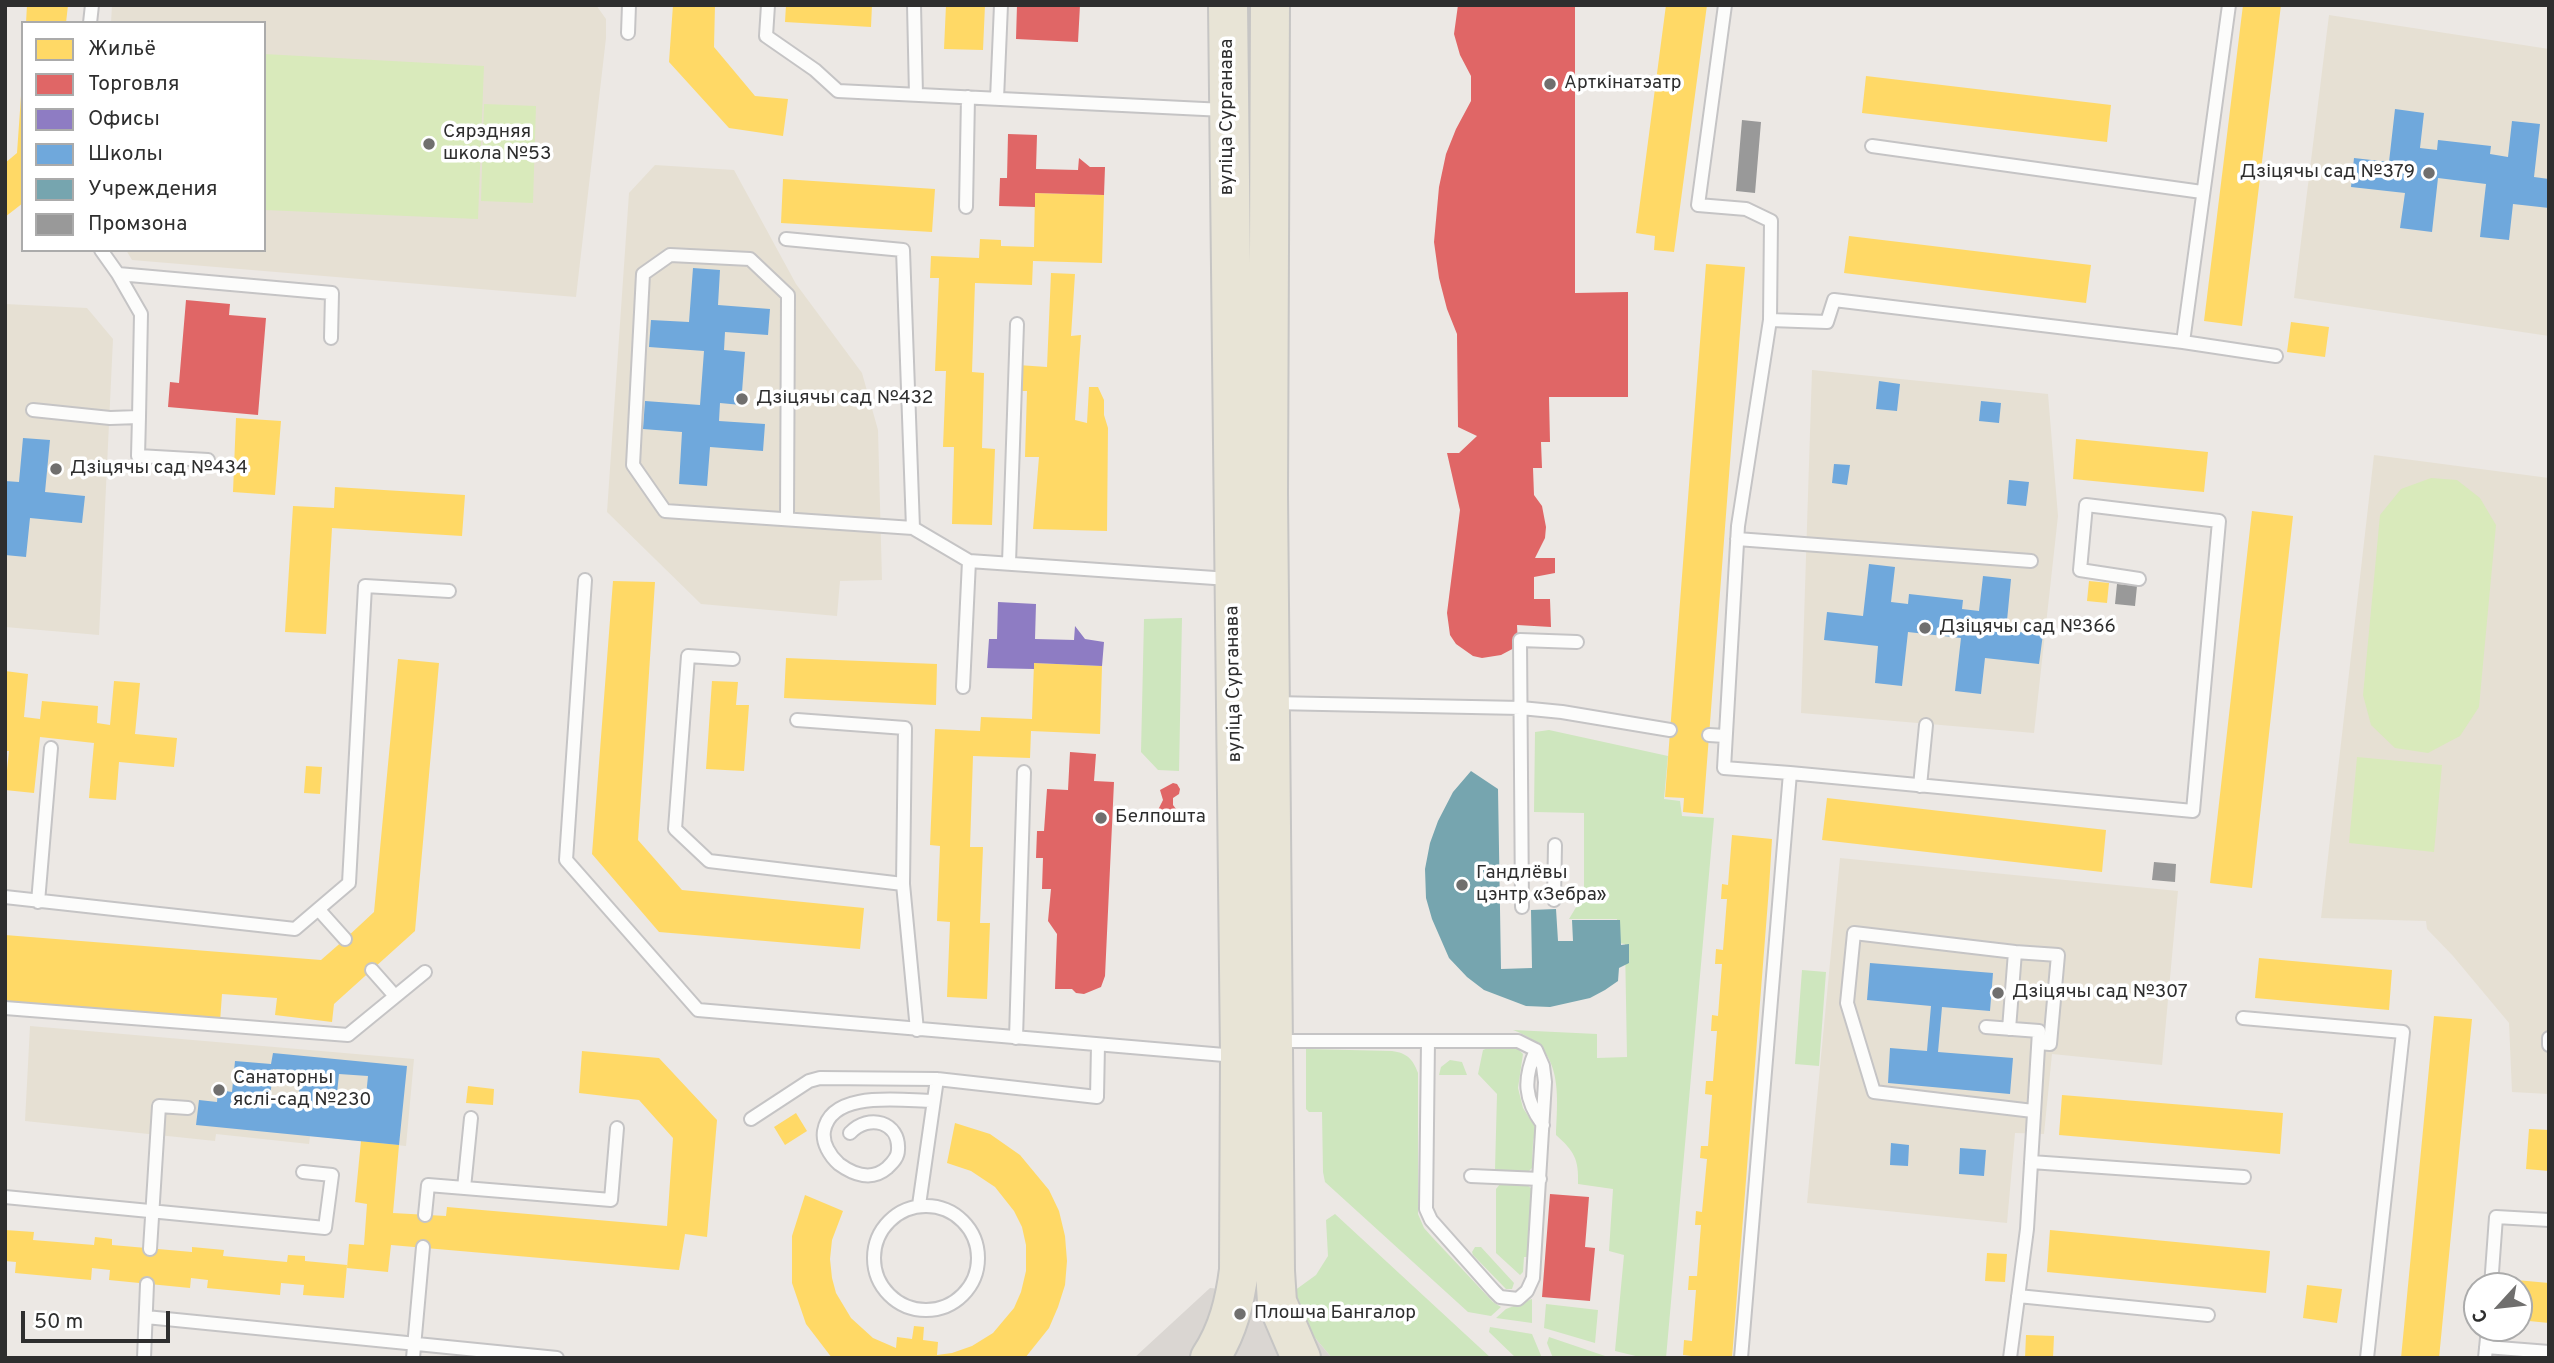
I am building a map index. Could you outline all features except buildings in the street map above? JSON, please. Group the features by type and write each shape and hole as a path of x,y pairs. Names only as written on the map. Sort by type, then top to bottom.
{"main road":[{"name":"вуліца Сурганава","path":"1210,1358 1220,1343 1235,1301 1239,1270 1240,1056 1228,5"},
{"name":"вуліца Сурганава","path":"1270,5 1268,493 1275,1271 1277,1302 1301,1358"}],"lane":[{"path":"628,33 629,5"},
{"path":"768,5 766,36 815,70 838,91 1228,111"},
{"path":"914,5 916,95"},
{"path":"997,99 1001,5"},
{"path":"1725,5 1698,205 1746,209 1771,221 1770,320 1737,539 1724,768 2193,811 2219,521 2086,505 2080,569 2139,579"},
{"path":"2183,342 2229,5"},
{"path":"966,207 968,97"},
{"path":"1872,146 2202,192"},
{"path":"786,239 903,250 913,528"},
{"path":"102,252 141,314 138,456 208,460"},
{"path":"787,519 788,295 750,259 670,255 643,274 634,465 665,511 913,528 970,561 1233,579"},
{"path":"118,274 332,293 331,338"},
{"path":"1770,320 1827,322 1834,300 2183,342 2276,356"},
{"path":"1009,563 1017,324"},
{"path":"33,410 110,418 139,416"},
{"path":"1737,539 2031,561"},
{"path":"963,687 970,561"},
{"path":"585,580 566,860 698,1010 1240,1056"},
{"path":"5,897 295,929 349,883 365,586 449,591"},
{"path":"1522,907 1520,640 1577,642"},
{"path":"733,659 688,656 675,829 709,861 903,884"},
{"path":"1271,703 1521,708 1670,730"},
{"path":"797,720 905,728 903,884 917,1030"},
{"path":"1920,786 1926,724"},
{"path":"1709,735 1725,736"},
{"path":"38,902 51,748"},
{"path":"1016,1038 1024,772"},
{"path":"1741,1358 1790,774"},
{"path":"1554,900 1555,845"},
{"path":"320,910 345,939"},
{"path":"2033,1111 1874,1092 1847,1003 1854,933 2059,955 2050,1044 2039,1043"},
{"path":"2009,1029 2015,952"},
{"path":"372,970 395,996"},
{"path":"5,1008 348,1035 425,972"},
{"path":"2243,1018 2403,1032 2367,1358"},
{"path":"1986,1027 2039,1031 2026,1230 2010,1358"},
{"path":"2549,1038 2549,1045"},
{"path":"1274,1041 1428,1041 1518,1041 1536,1049 1543,1066 1545,1082 1540,1179 1532,1284 1527,1292 1518,1298 1500,1297 1431,1220 1426,1209 1428,1041"},
{"path":"751,1118 809,1081 820,1078 936,1079 1097,1097 1098,1045"},
{"path":"919,1205 936,1079"},
{"path":"850,1133 867,1121 878,1121 889,1128 896,1138 898,1151 894,1162 880,1174 867,1176 851,1173 835,1160 826,1146 824,1132 829,1118 841,1107 862,1100 933,1101"},
{"path":"150,1249 159,1107 188,1108"},
{"path":"464,1188 471,1118"},
{"path":"425,1215 428,1185 611,1200 617,1128"},
{"path":"2031,1163 2244,1177"},
{"path":"5,1197 325,1228 332,1175 303,1172"},
{"path":"1471,1176 1540,1179"},
{"path":"919,1205 937,1206 954,1213 968,1225 976,1241 979,1259 976,1276 967,1292 953,1304 937,1310 920,1311 904,1306 890,1296 880,1283 874,1267 874,1250 879,1234 890,1220 903,1210 919,1205"},
{"path":"2492,1272 2496,1217 2549,1220"},
{"path":"413,1358 423,1247"},
{"path":"145,1358 147,1284"},
{"path":"2018,1296 2208,1315"},
{"path":"146,1317 557,1358"},
{"path":"2486,1352 2549,1352"}],"shaded area":[{"name":"Сярэдняя школа №53","path":"112,5 596,5 606,19 606,38 576,297 132,260 127,252 266,252 266,21 111,21"},
{"name":"Дзіцячы сад №379","path":"2329,15 2549,49 2549,336 2294,298"},
{"name":"Дзіцячы сад №432","path":"655,165 734,170 796,284 862,373 878,430 882,580 840,581 837,616 701,604 607,512 629,193"},
{"name":"Дзіцячы сад №434","path":"5,304 87,308 113,339 99,635 5,627"},
{"name":"Дзіцячы сад №366","path":"1812,370 2048,394 2058,516 2034,733 1801,713"},
{"path":"2374,455 2549,478 2549,1094 2512,1092 2509,1023 2427,929 2426,921 2321,918"},
{"name":"Дзіцячы сад №307","path":"1840,858 2178,891 2162,1065 2052,1054 2044,1134 2015,1133 2007,1223 1807,1203"},
{"name":"Санаторны яслі-сад №230","path":"30,1026 414,1059 406,1146 310,1136 309,1144 216,1134 215,1141 25,1121"},
{"name":"Плошча Бангалор","path":"1210,1288 1287,1296 1310,1332 1332,1358 1134,1358"}],"green space":[{"path":"266,54 484,66 478,219 266,210"},
{"path":"484,104 536,106 533,203 481,201"},
{"path":"2431,478 2457,480 2480,498 2496,525 2479,707 2460,736 2428,753 2395,748 2371,725 2363,695 2380,515 2401,489"},
{"path":"1182,618 1179,771 1158,770 1141,752 1144,619"},
{"path":"1549,730 1668,756 1664,799 1680,801 1682,816 1714,818 1666,1358 1644,1358 1615,1351 1624,1255 1609,1251 1613,1189 1578,1184 1578,1168 1574,1156 1556,1135 1556,1087 1549,1059 1529,1038 1513,1030 1597,1034 1597,1058 1627,1057 1625,944 1618,943 1617,919 1569,919 1584,894 1584,813 1534,812 1535,732"},
{"path":"2357,757 2442,765 2434,852 2349,843"},
{"path":"1802,970 1826,972 1819,1066 1795,1064"},
{"path":"1493,1046 1516,1047 1523,1054 1518,1088 1523,1108 1536,1128 1532,1168 1528,1172 1495,1170 1497,1094 1478,1074 1483,1050"},
{"path":"1306,1049 1392,1051 1402,1053 1412,1060 1418,1073 1418,1214 1424,1228 1432,1237 1493,1302 1501,1307 1491,1316 1468,1312 1325,1182 1322,1112 1309,1112 1306,1109"},
{"path":"1450,1060 1462,1062 1467,1075 1439,1075 1441,1067"},
{"path":"1500,1184 1527,1185 1532,1189 1528,1257 1524,1257 1523,1272 1520,1275 1496,1253 1496,1189"},
{"path":"1335,1214 1491,1358 1332,1358 1310,1332 1287,1296 1316,1275 1328,1256 1326,1220"},
{"path":"1475,1247 1481,1247 1514,1283 1512,1289 1506,1289 1473,1255"},
{"path":"1532,1299 1532,1323 1496,1318 1506,1309"},
{"path":"1546,1304 1598,1310 1595,1343 1544,1328"},
{"path":"1490,1327 1532,1334 1542,1358 1516,1358 1489,1332"},
{"path":"1549,1337 1611,1358 1553,1358 1547,1343"}],"place":[{"name":"Арткінатэатр","path":"1550,84"},
{"name":"Сярэдняя школа №53","path":"429,144"},
{"name":"Дзіцячы сад №379","path":"2429,173"},
{"name":"Дзіцячы сад №432","path":"742,399"},
{"name":"Дзіцячы сад №434","path":"56,469"},
{"name":"Дзіцячы сад №366","path":"1925,628"},
{"name":"Белпошта","path":"1101,818"},
{"name":"Гандлёвы цэнтр «Зебра»","path":"1462,885"},
{"name":"Дзіцячы сад №307","path":"1998,993"},
{"name":"Санаторны яслі-сад №230","path":"219,1090"},
{"name":"Плошча Бангалор","path":"1240,1314"}]}
